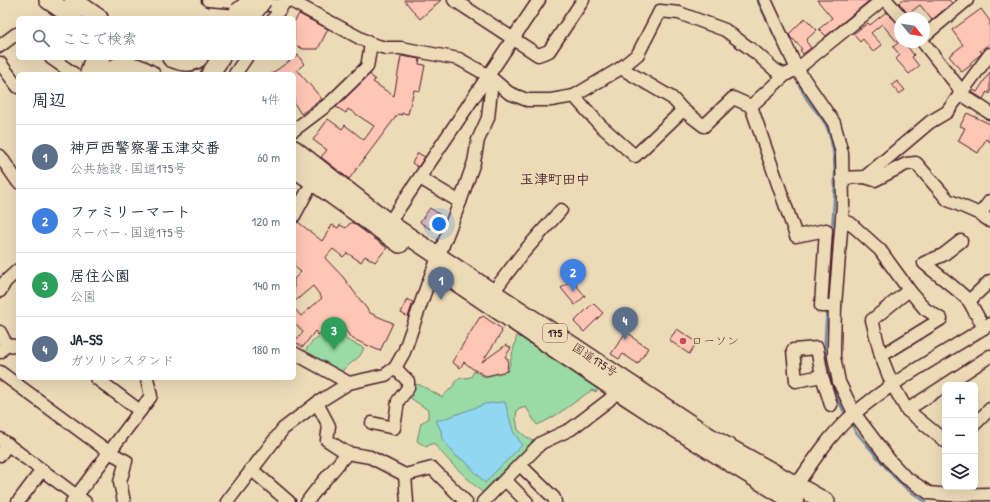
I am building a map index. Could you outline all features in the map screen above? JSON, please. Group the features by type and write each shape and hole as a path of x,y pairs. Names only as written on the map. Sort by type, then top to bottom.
{"highway":[{"path":"48,0 71,16"},
{"path":"73,0 96,16"},
{"path":"241,16 253,0"},
{"path":"241,16 263,0"},
{"path":"256,16 263,0"},
{"path":"98,72 100,60"},
{"path":"135,60 155,72"},
{"path":"163,60 181,72"},
{"path":"175,60 182,63 197,60"},
{"path":"202,72 212,60"},
{"path":"211,72 220,60"},
{"path":"220,72 229,60"},
{"path":"111,72 116,68 131,66 143,69 148,72"},
{"name":"国道175号","path":"296,151 386,228"},
{"name":"国道175号","path":"296,169 622,386 710,436 790,497 826,502"},
{"name":"国道175号","path":"436,262 493,292 622,386"}],"street":[{"path":"208,0 286,2 371,44 386,48 401,48 458,59 489,76 509,93 527,100 551,100 574,96 621,68 638,54 660,11 679,13 725,30 756,52 775,70 785,75"},
{"path":"454,0 538,55 549,51 583,0"},
{"path":"386,228 539,0"},
{"path":"765,0 797,69 834,123 842,153 843,205 835,306 834,347 839,382 854,413 891,462 927,497 990,494"},
{"path":"751,106 785,75 797,69 882,0"},
{"path":"886,0 897,12"},
{"path":"930,31 967,0"},
{"path":"276,16 286,2"},
{"path":"0,46 16,34"},
{"path":"296,128 331,102 367,67 371,44"},
{"path":"928,48 956,84 961,94 990,113"},
{"path":"865,177 930,122 947,112 990,54"},
{"path":"54,60 71,72"},
{"path":"87,72 90,60"},
{"path":"236,72 245,60"},
{"path":"0,63 16,84"},
{"path":"621,68 672,98 682,110 704,126 733,98 751,106 796,236 850,223 880,250 925,309 941,319 881,356"},
{"path":"227,502 283,429 317,403 349,383 385,375 395,368 404,352 474,162 478,140 488,118 491,90 489,76"},
{"path":"574,96 600,125 635,156 682,110"},
{"path":"0,156 16,179"},
{"path":"842,178 865,177 875,180 906,164 916,163 948,200 985,217 990,201"},
{"path":"420,178 460,202"},
{"path":"296,212 314,182"},
{"path":"493,292 522,254 561,210"},
{"path":"826,230 821,306 835,306"},
{"path":"790,497 838,430 854,413 892,384 987,326 969,301 955,287 945,281 924,263 943,255 961,241"},
{"path":"2,283 16,272"},
{"path":"969,301 990,281"},
{"path":"909,290 872,320 881,356 892,384 907,410 942,439"},
{"path":"0,332 3,348 16,347"},
{"path":"822,376 796,381 793,350 834,347"},
{"path":"817,348 822,376 831,405"},
{"path":"296,354 349,383"},
{"path":"907,410 990,356"},
{"path":"372,423 394,428 398,402 408,388 408,381 395,368"},
{"path":"0,372 109,452 126,461 120,482 124,502"},
{"path":"99,380 140,411"},
{"path":"0,455 4,441 78,500 109,452 151,396 147,380"},
{"path":"482,502 541,443 571,429 609,400 622,386"},
{"path":"317,403 329,426 327,440 347,453 370,457 405,475 432,468 466,502"},
{"path":"978,421 990,409"},
{"path":"306,502 347,453"},
{"path":"520,465 554,498 555,502"},
{"path":"251,469 289,502"},
{"path":"18,502 42,470"},
{"path":"405,475 407,502"},
{"path":"505,480 527,502"}],"green space":[{"path":"336,326 347,340 364,348 360,356 339,373 303,353 312,342"},
{"path":"517,335 598,389 596,392 592,390 558,414 537,425 526,407 517,410 516,418 518,430 535,442 538,442 484,494 451,463 433,443 426,447 417,441 421,423 428,419 428,410 406,395 413,384 420,385 442,397 453,386 457,379 471,377 474,371 485,377 508,371"}],"water":[{"path":"505,402 513,431 522,445 485,483 466,462 456,456 442,439 441,431 436,420 441,420 485,404"}],"building":[{"path":"404,0 441,0 420,19"},
{"path":"817,0 870,0 826,36 819,29 832,18"},
{"path":"902,0 949,0 952,3 932,20 930,18 930,12 926,12 920,5 911,12 906,12 899,3"},
{"path":"981,9 990,21 990,43 980,51 982,53 962,72 949,56 963,45 952,30"},
{"path":"886,12 894,19 894,38 882,24 871,33 882,45 873,52 863,39 860,42 853,34 868,23 870,25"},
{"path":"299,14 328,29 318,49 303,49 296,45 296,19"},
{"path":"805,18 817,30 807,39 808,40 806,41 811,48 803,54 800,50 802,49 793,39 792,40 789,34"},
{"path":"893,47 909,48 914,55 912,57 919,66 909,74 896,59 900,55"},
{"path":"298,55 304,64 297,70 322,99 301,114 296,106 296,72 274,72 291,60 296,60 296,56"},
{"path":"401,56 420,59 419,64 425,65 420,91 414,90 408,114 398,114 349,179 321,157 327,150 313,140 328,119 342,129 345,125 364,140 374,126 348,109 346,113 336,107 370,74 375,80 373,82 394,96"},
{"path":"990,72 990,94 987,92 983,99 972,92 973,90 977,92"},
{"path":"897,81 905,90 899,94 892,85"},
{"path":"967,113 990,124 990,142 986,139 978,153 958,141 965,128 960,126"},
{"path":"418,153 425,157 418,167 412,163"},
{"path":"430,208 440,215 430,229 420,222"},
{"path":"296,222 298,222 322,241 332,225 338,228 340,225 346,228 350,223 353,223 387,248 375,262 365,256 361,262 347,253 343,257 333,249 325,258 343,277 370,313 393,323 380,351 351,338 338,320 318,335 315,331 303,347 296,343 303,332 296,324 296,310 301,316 322,298 313,286 296,300 296,277 301,272 296,268"},
{"path":"572,280 585,296 575,305 561,288"},
{"path":"407,299 413,302 408,317 401,313"},
{"path":"593,303 603,313 584,332 574,322"},
{"path":"483,316 502,329 502,332 482,362 506,345 511,348 505,357 508,359 507,371 486,376 464,362 460,368 452,362 480,317 481,318"},
{"path":"677,329 697,342 689,354 669,340"},
{"path":"626,332 648,348 638,364 623,354 619,359 611,354"}],"waterway":[{"path":"757,0 784,55"},
{"path":"795,76 806,98 826,126 834,154 835,192 832,230"},
{"path":"827,302 829,271"},
{"path":"827,309 825,344 826,363 839,403 846,416"},
{"path":"850,422 855,431 893,476 908,490 926,502"}],"place":[{"name":"ファミリーマート","path":"573,292"},
{"name":"神戸西警察署玉津交番","path":"441,300"},
{"name":"JA-SS","path":"625,340"},
{"name":"ローソン","path":"683,341"},
{"name":"居住公園","path":"334,350"}],"district":[{"name":"玉津町田中","path":"555,179"}]}
